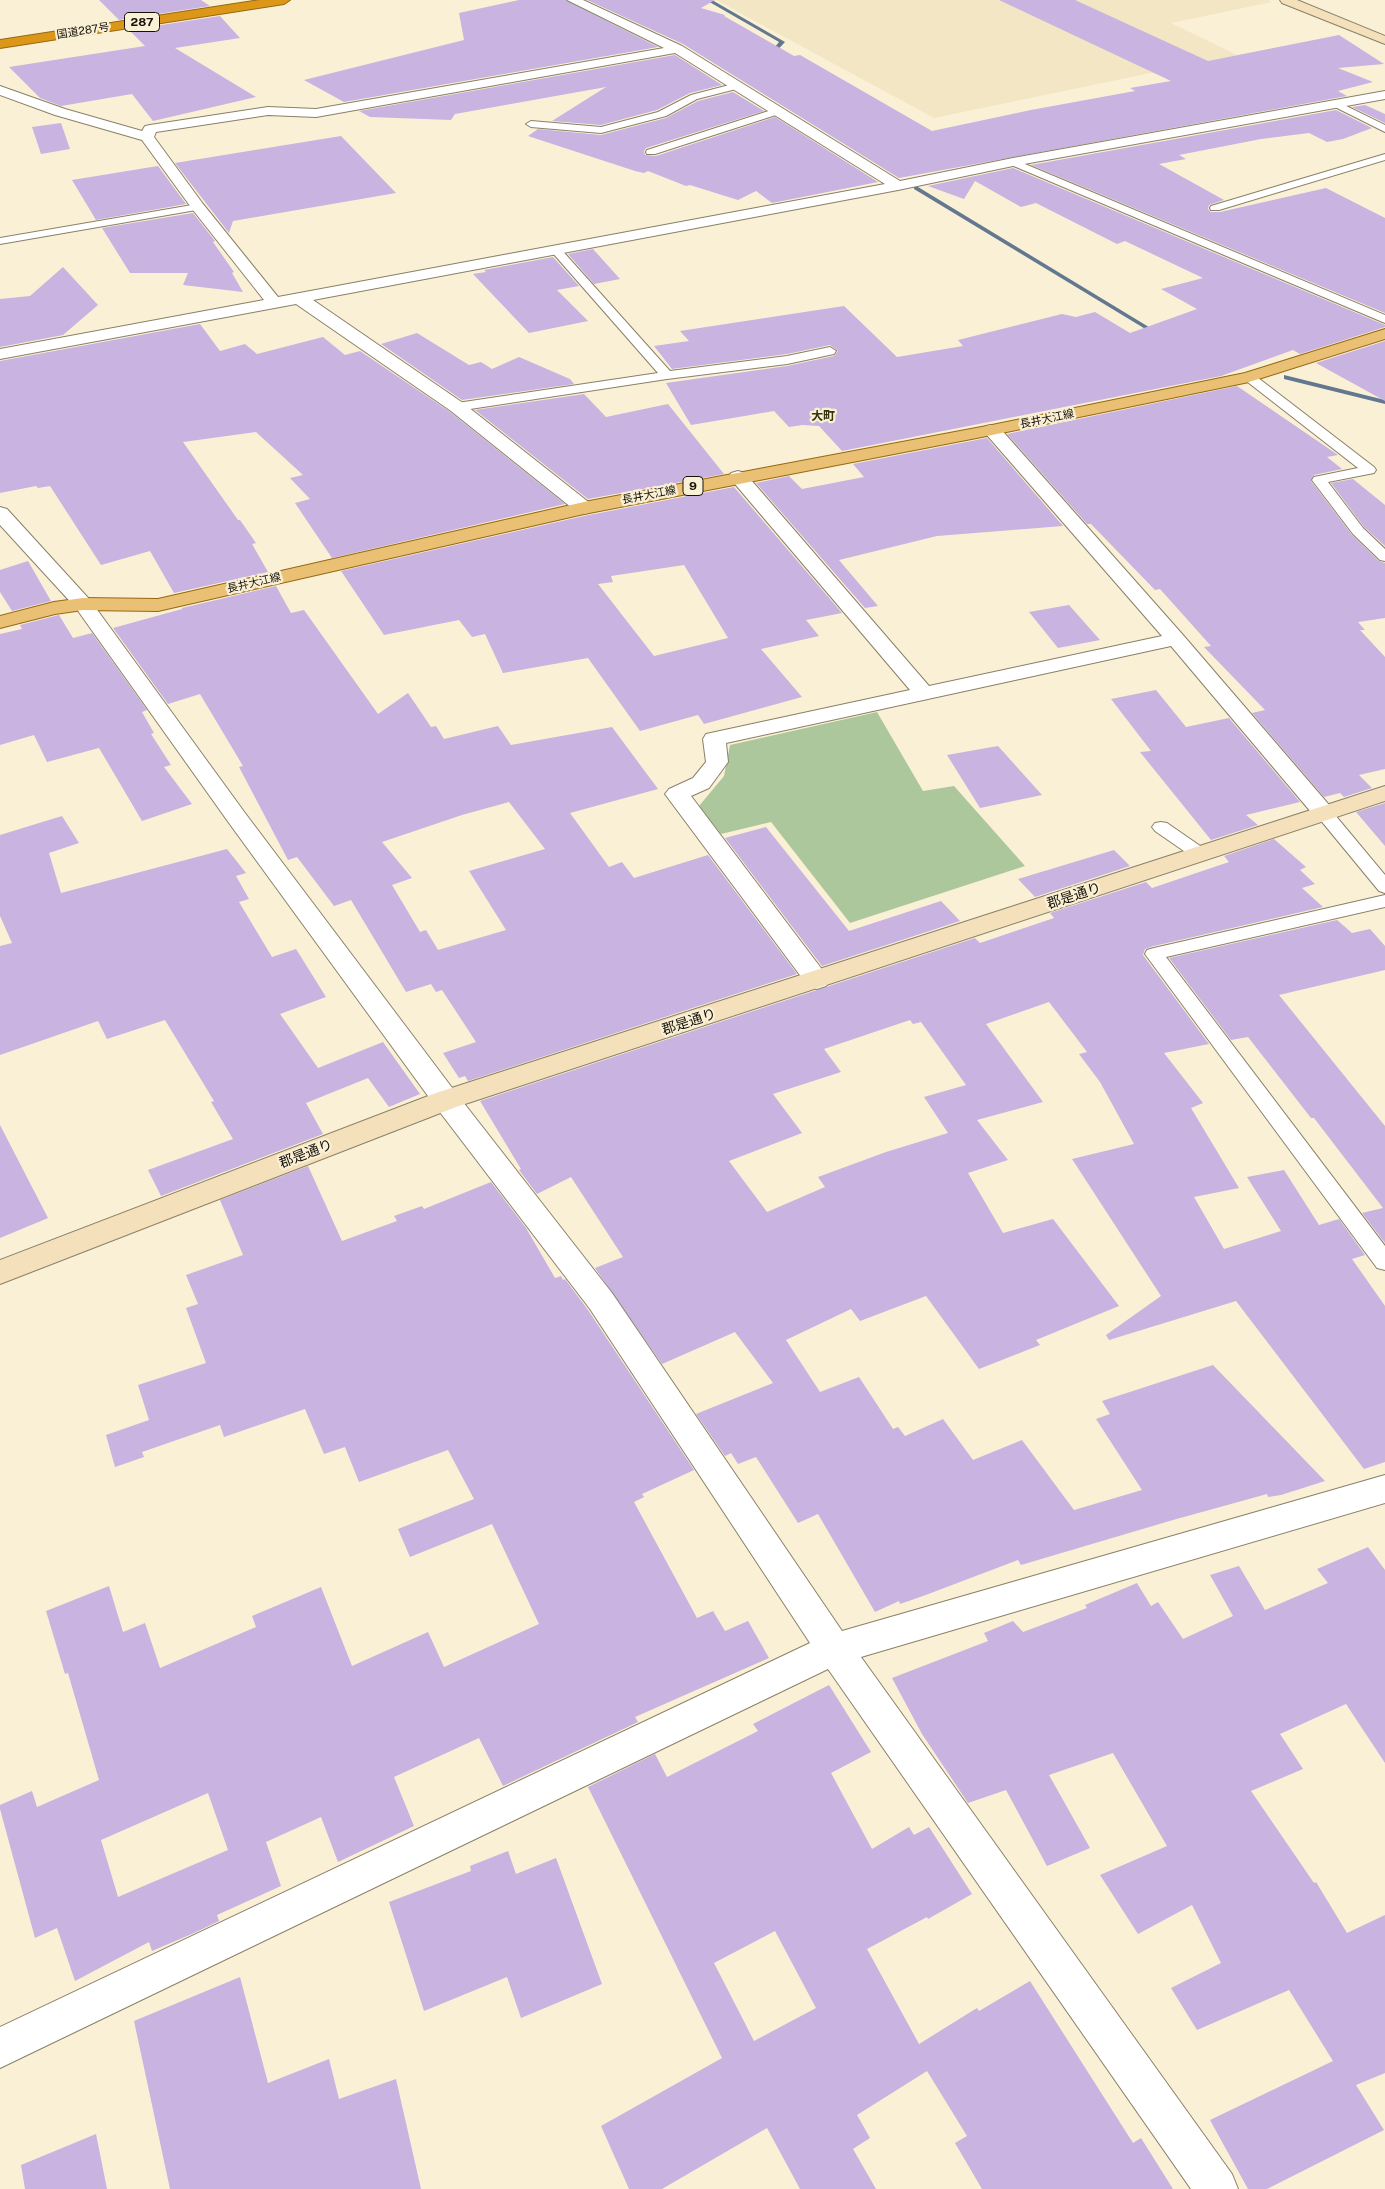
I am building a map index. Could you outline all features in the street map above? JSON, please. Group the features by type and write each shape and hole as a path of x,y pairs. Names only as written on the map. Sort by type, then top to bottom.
{"highway":[{"name":"国道287号","path":"0,44 284,0"}],"main road":[{"name":"長井大江線","path":"0,622 54,608 83,604 158,606 584,508 738,477 992,430 1249,377 1385,334"}],"street":[{"path":"573,0 678,49 898,186"},
{"path":"1286,0 1385,40"},
{"path":"147,138 150,129 268,112 316,113 678,49"},
{"path":"0,90 60,112 147,138 198,207 274,301"},
{"path":"0,354 274,301 898,186 1013,162 1385,95"},
{"path":"297,297 457,407 584,508"},
{"path":"992,430 1176,638 1324,814"},
{"path":"738,477 924,693"},
{"path":"4,523 83,604 237,818 446,1100 601,1301 834,1649 1217,2189"},
{"path":"817,980 677,794 701,783 717,762 714,739 1176,638"},
{"name":"郡是通り","path":"0,1272 446,1100 1385,793"},
{"path":"0,2048 834,1649 1385,1488"}],"lane":[{"path":"531,124 601,130 662,114 694,97 737,86"},
{"path":"1336,104 1385,130"},
{"path":"651,152 778,111"},
{"path":"1216,208 1385,157"},
{"path":"1013,162 1385,319"},
{"path":"0,241 198,207"},
{"path":"554,249 667,375"},
{"path":"457,407 667,375 787,360 830,351"},
{"path":"1249,377 1369,470 1320,480 1358,530 1385,557"},
{"path":"1324,814 1385,887"},
{"path":"1161,827 1200,854"},
{"path":"1385,901 1154,954 1385,1262"}],"shaded area":[{"path":"716,0 1268,0 1272,2 1171,23 1237,55 934,118"}],"green space":[{"path":"877,712 923,791 954,786 1025,866 850,923 771,822 721,834 699,806 724,776 730,745"}],"building":[{"path":"99,0 201,0 210,6 119,20"},
{"path":"519,0 565,0 658,47 344,102 304,80 464,40 459,13"},
{"path":"587,0 715,0 701,8 725,15 794,56 800,55 932,131 1135,91 1130,88 1171,81 999,0 1075,0 1208,61 1339,35 1384,64 1338,68 1373,82 1338,91 1347,96 899,178 683,44"},
{"path":"220,16 240,38 175,48 256,97 153,121 132,94 61,106 40,98 9,67 145,46 129,30"},
{"path":"675,55 722,85 690,93 657,110 601,125 552,121 606,87 455,114 451,120 370,117 359,111"},
{"path":"733,92 764,111 646,148 644,151 645,155 656,156 775,117 878,182 772,203 756,191 738,200 690,185 686,186 648,171 644,173 635,171 528,136 538,129 601,135 666,118 698,101"},
{"path":"1365,105 1385,114 1385,123 1352,107"},
{"path":"1336,110 1372,128 1343,139 1327,142 1309,133 1261,139 1179,155 1186,159 1159,164 1224,200 1209,205 1208,209 1211,212 1220,212 1326,188 1385,218 1385,313 1031,165"},
{"path":"61,123 70,149 41,154 32,127"},
{"path":"341,136 396,193 233,221 229,233 175,163"},
{"path":"158,166 186,204 96,220 72,180"},
{"path":"1013,168 1385,325 1385,327 1300,354 1293,350 1221,376 842,451 819,426 802,425 789,427 774,411 691,425 666,383 787,366 834,356 838,351 830,345 787,354 672,369 654,346 689,341 680,331 844,306 897,357 963,346 958,340 1062,314 1076,317 1095,312 1130,333 1197,309 1161,289 1203,278 1125,241 1117,244 1036,203 1021,207 975,181 964,199 928,186"},
{"path":"193,213 215,241 213,242 234,272 232,273 243,292 183,285 188,273 130,273 102,228"},
{"path":"593,249 620,279 594,284 568,254"},
{"path":"553,257 579,286 557,290 588,321 529,333 473,274 486,272 484,270"},
{"path":"63,267 98,305 63,335 0,347 0,299 30,296"},
{"path":"200,324 220,351 245,344 257,354 323,337 345,355 360,351 450,412 565,504 332,558 295,503 310,499 290,478 303,475 256,432 183,442 256,543 252,544 268,572 174,593 150,551 101,565 50,486 38,488 36,486 0,493 0,361"},
{"path":"417,333 469,365 481,362 492,369 519,357 570,379 574,384 462,400 381,344"},
{"path":"1385,341 1385,401 1316,363"},
{"path":"1237,386 1338,455 1327,457 1342,469 1314,475 1311,481 1352,535 1379,561 1385,563 1385,618 1358,622 1365,630 1360,630 1385,657 1385,769 1359,775 1372,788 1344,797 1340,793 1324,797 1252,713 1265,710 1204,647 1211,646 1160,589 1155,590 1091,524 1087,524 1007,434"},
{"path":"584,394 606,417 668,404 724,474 588,499 475,410"},
{"path":"987,438 1063,526 937,536 839,560 878,606 865,608 756,483 789,476 802,489 864,477 853,464"},
{"path":"1353,479 1385,505 1385,546 1364,527 1331,483"},
{"path":"734,487 842,613 806,620 819,636 761,649 802,697 704,724 698,715 640,731 588,658 503,673 485,634 472,637 459,620 384,635 341,571 584,516","holes":["684,565 728,638 654,656 598,584 613,582 611,576"]},
{"path":"28,561 51,601 12,611 0,592 0,570"},
{"path":"276,586 291,613 304,610 378,714 408,693 431,727 436,726 444,739 498,726 511,745 612,727 658,789 570,813 609,867 622,862 634,878 708,855 797,974 468,1081 465,1076 459,1078 443,1053 476,1042 442,990 436,992 431,984 406,992 351,900 334,906 297,857 288,860 239,767 243,766 200,694 168,704 113,628 182,608","holes":["509,802 545,849 469,871 506,930 438,950 426,930 420,932 392,885 412,878 382,842 462,815"]},
{"path":"1069,605 1100,640 1058,648 1029,612"},
{"path":"59,615 73,638 92,633 147,710 142,712 154,733 151,734 171,765 164,767 192,804 142,821 99,748 47,762 34,735 0,745 0,634 22,629 20,625"},
{"path":"1156,690 1186,727 1229,718 1300,802 1246,815 1258,825 1211,840 1140,752 1151,751 1111,699"},
{"path":"998,746 1042,795 980,808 947,755"},
{"path":"1385,803 1385,846 1356,812"},
{"path":"62,816 79,843 49,853 61,893 227,849 246,873 236,876 249,899 239,902 272,957 296,949 326,997 280,1014 318,1068 383,1042 420,1094 389,1107 368,1078 306,1103 323,1134 161,1196 148,1170 233,1139 211,1102 214,1101 165,1020 107,1039 98,1021 0,1055 0,946 12,943 0,916 0,835"},
{"path":"766,827 849,931 941,901 960,921 822,966 725,838"},
{"path":"1274,839 1306,867 1300,870 1315,884 1302,888 1323,907 1145,949 1143,955 1209,1044 1164,1053 1203,1103 1191,1108 1239,1188 1194,1197 1224,1249 1281,1231 1247,1177 1284,1170 1319,1225 1339,1219 1365,1255 1352,1259 1385,1306 1385,1462 1364,1469 1236,1301 1109,1340 1106,1335 1161,1296 1072,1159 1134,1144 1100,1082 1079,1054 1087,1052 1049,1002 986,1024 1043,1102 977,1120 1008,1160 968,1173 1003,1233 1053,1219 1119,1306 1036,1340 1040,1345 979,1369 926,1296 860,1321 851,1309 786,1340 820,1392 859,1377 893,1429 898,1427 905,1436 943,1419 973,1460 1022,1440 1074,1510 1142,1490 1096,1419 1110,1414 1102,1401 1213,1365 1325,1481 1281,1495 1268,1497 1267,1494 1021,1565 1018,1560 900,1604 899,1601 875,1612 818,1514 798,1523 756,1457 738,1464 731,1453 725,1456 696,1414 773,1383 735,1332 662,1364 595,1268 623,1257 571,1177 537,1194 519,1170 521,1169 480,1101 975,938 980,943 1054,918 1050,913 1146,882 1152,888 1229,862 1224,856","holes":["910,1020 913,1024 921,1022 966,1085 924,1097 948,1133 886,1152 818,1177 825,1187 767,1212 729,1161 802,1133 773,1094 841,1072 824,1049"]},
{"path":"1114,850 1130,866 1035,897 1018,879"},
{"path":"1337,920 1352,933 1370,929 1385,946 1385,970 1279,995 1385,1126 1385,1243 1362,1213 1383,1208 1314,1118 1311,1118 1248,1037 1231,1040 1169,958"},
{"path":"0,1125 48,1218 0,1238"},
{"path":"308,1166 342,1241 397,1221 394,1216 422,1206 424,1209 491,1182 526,1228 555,1278 561,1276 563,1280 565,1279 588,1310 694,1470 642,1494 644,1497 634,1502 697,1618 713,1611 725,1631 748,1621 769,1658 635,1717 638,1722 503,1786 479,1738 394,1777 414,1826 338,1862 321,1817 266,1842 281,1886 217,1915 219,1921 194,1933 152,1951 149,1942 75,1981 57,1928 35,1938 0,1809 0,1805 32,1791 37,1807 99,1780 68,1673 65,1674 46,1611 109,1586 123,1632 145,1623 160,1668 256,1627 252,1616 321,1587 352,1666 428,1632 444,1667 539,1624 492,1524 410,1557 398,1529 474,1499 448,1450 359,1482 345,1447 324,1454 305,1409 224,1437 220,1425 142,1452 144,1457 115,1467 106,1435 149,1420 138,1385 206,1363 186,1308 198,1304 186,1275 243,1255 220,1200","holes":["208,1793 228,1850 118,1897 101,1840"]},
{"path":"1368,1547 1385,1570 1385,1763 1346,1704 1280,1734 1303,1769 1251,1791 1314,1883 1316,1882 1347,1933 1385,1915 1385,2073 1356,2085 1384,2130 1267,2189 1248,2189 1210,2120 1333,2061 1289,1990 1197,2030 1171,1988 1221,1963 1192,1905 1138,1934 1100,1875 1167,1846 1113,1753 1049,1775 1090,1848 1047,1866 1006,1790 968,1803 922,1734 892,1678 988,1641 984,1633 1013,1621 1023,1632 1087,1608 1085,1605 1137,1583 1151,1606 1158,1602 1183,1639 1233,1616 1210,1575 1239,1566 1265,1610 1328,1583 1317,1569"},
{"path":"829,1685 871,1752 831,1773 872,1849 909,1827 914,1835 929,1827 972,1894 928,1919 927,1917 867,1949 919,2044 977,2008 979,2011 1030,1981 1133,2143 1141,2138 1173,2189 982,2189 955,2143 967,2136 927,2071 857,2115 870,2138 853,2149 876,2189 800,2189 767,2128 662,2189 629,2189 601,2126 722,2058 588,1787 655,1754 667,1777 758,1731 753,1724","holes":["775,1931 816,2008 754,2041 714,1963"]},
{"path":"508,1851 516,1874 556,1858 602,1984 521,2018 507,1977 424,2011 389,1902 471,1871 470,1866"},
{"path":"240,1977 268,2083 329,2059 339,2099 396,2079 421,2189 170,2189 134,2021"},
{"path":"96,2134 107,2189 25,2189 21,2165"}],"waterway":[{"path":"708,0 782,42 768,57"},
{"path":"916,188 1159,335"},
{"path":"1287,377 1385,402"}],"district":[{"name":"大町","path":"823,416"}]}
